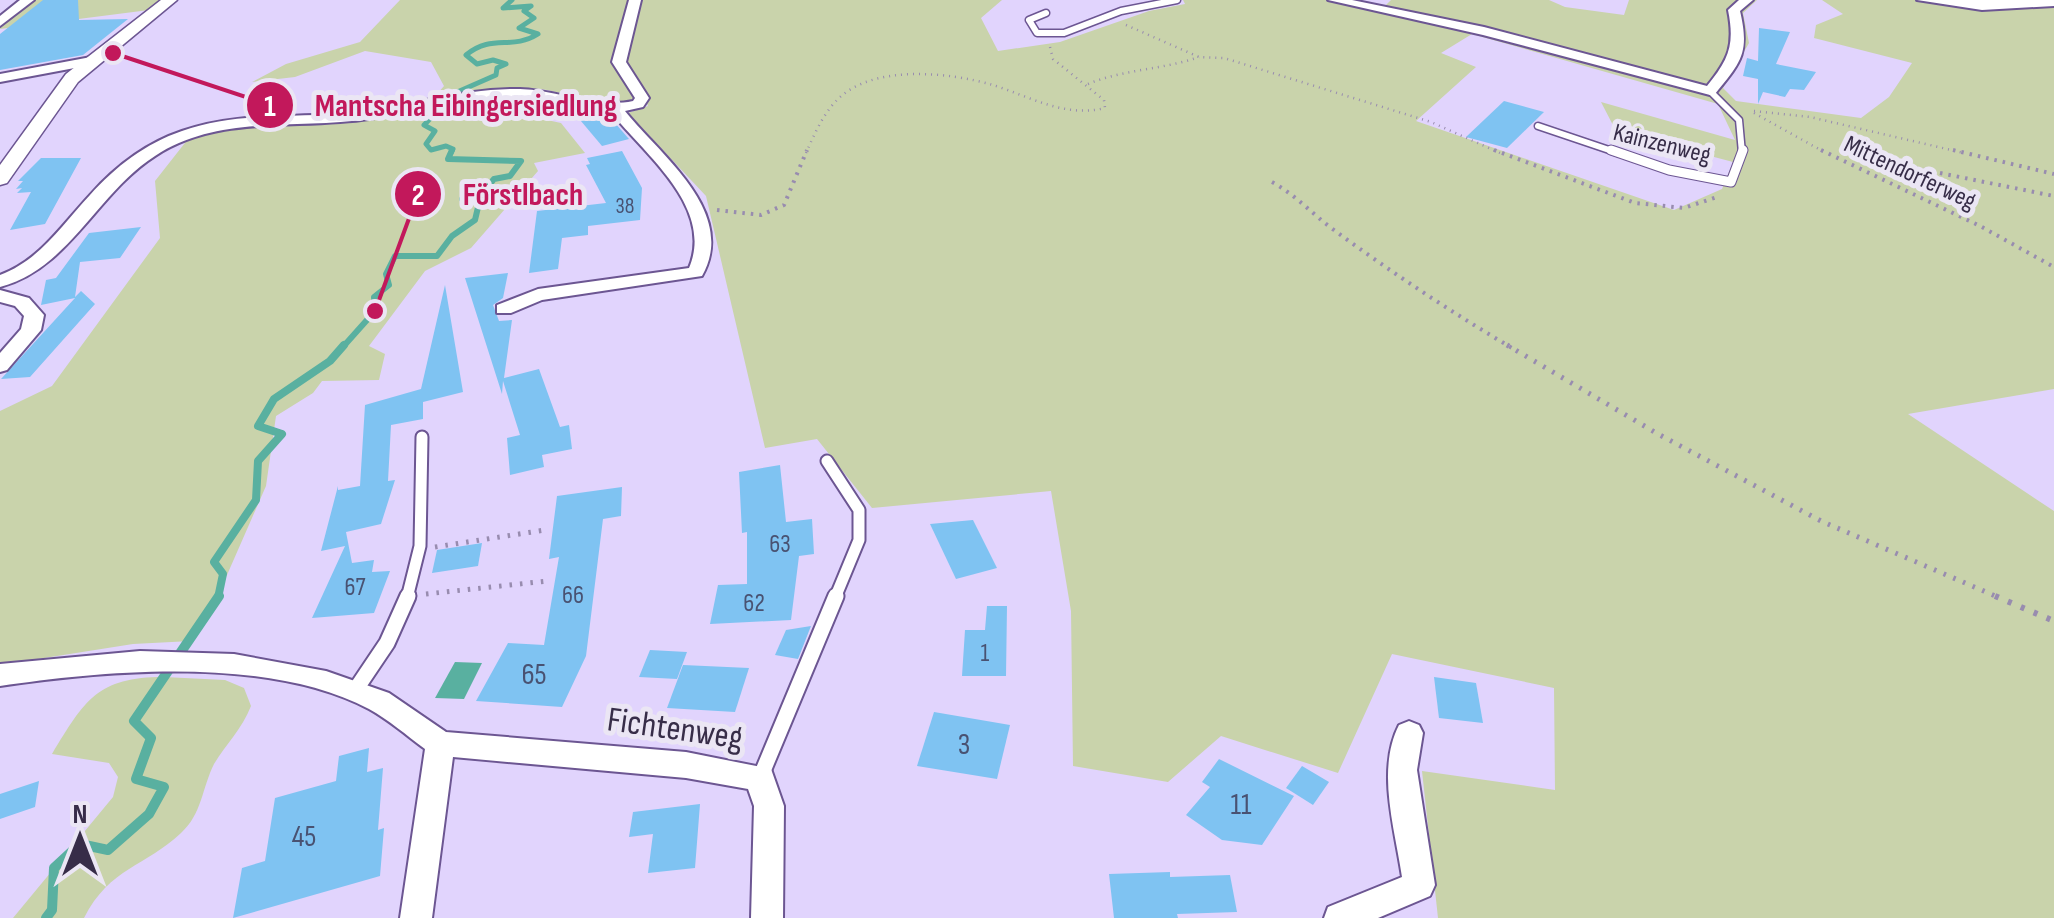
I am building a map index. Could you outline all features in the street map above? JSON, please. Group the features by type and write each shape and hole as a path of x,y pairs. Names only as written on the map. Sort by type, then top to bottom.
{"street":[{"path":"0,22 28,0"},
{"path":"0,178 57,95 90,61 170,0"},
{"path":"0,281 39,262 118,176 148,152 180,136 228,124 340,119 529,93 615,108 634,106 642,100 619,62 635,0"},
{"path":"1334,0 1484,31 1710,91 1741,46 1742,34 1734,10 1747,0"},
{"path":"1923,0 1982,6 2054,2"},
{"path":"0,78 90,61"},
{"path":"504,309 538,295 696,272 707,256 706,223 615,108"},
{"path":"0,296 22,302 34,315 32,330 0,366"},
{"path":"0,674 141,659 190,660 304,676 374,698 440,744 416,918"},
{"path":"1340,918 1419,885 1402,770 1408,733"},
{"name":"Fichtenweg","path":"440,744 686,765 760,778 769,806 767,918"}],"lane":[{"path":"1046,13 1028,20 1037,33 1064,33 1106,16 1177,0"},
{"name":"Kainzenweg","path":"1538,126 1668,170 1731,182 1743,161 1746,143 1727,102 1710,91"},
{"path":"354,692 380,659 420,549 422,437"},
{"path":"760,778 859,540 859,510 827,462"}],"path":[{"path":"1106,16 1198,57 1224,58 1260,68 1431,122 1487,148 1648,206 1684,208 1710,202 1722,195 1731,182"},
{"path":"694,208 761,215 784,205 834,100 874,80 917,75 992,84 1074,111 1106,108 1104,100 1088,84 1053,58 1047,34"},
{"path":"1088,84 1116,72 1179,64 1198,57"},
{"name":"Mittendorferweg","path":"2054,174 1810,118 1751,111 1806,144 1978,225 2054,267"},
{"path":"1890,163 2054,196"},
{"path":"1272,182 1293,193 1330,228 1461,318 1658,434 1821,521 2054,621"},
{"path":"420,549 545,530"},
{"path":"405,596 548,582"}],"shaded area":[{"path":"31,0 162,0 149,10 0,29 0,24"},
{"path":"400,0 1002,0 981,18 998,51 1060,42 1149,11 1185,4 1183,0 1343,0 1383,8 1391,0 1549,0 1565,7 1624,15 1629,0 1757,0 1743,13 1749,43 1723,88 1736,101 1861,118 1889,97 1912,63 1814,38 1816,25 1843,14 1822,0 2054,0 2054,389 1908,414 2054,511 2054,918 1438,918 1422,771 1555,790 1554,688 1392,654 1338,773 1221,736 1168,782 1073,766 1071,611 1051,491 872,508 817,439 765,448 706,196 628,113 648,106 633,72 620,76 637,97 615,104 539,89 431,101 444,86 431,62 365,51 295,77 252,82 286,64 360,42","holes":["1472,34 1718,104 1735,140 1601,102 1616,131 1733,162 1722,189 1674,210 1416,121 1476,67 1441,53"]},
{"path":"480,98 470,112 510,112 561,123 585,153 534,163 538,171 471,248 425,271 369,346 385,354 379,380 322,381 313,393 276,416 266,486 227,575 191,641 133,644 0,665 0,411 52,386 160,238 155,181 188,139 201,132"},
{"path":"455,662 482,663 464,699 435,698"},
{"path":"164,677 225,680 244,688 251,706 214,764 188,826 105,888 84,918 13,918 113,797 118,777 109,763 52,754 95,695 123,681"}],"building":[{"path":"43,0 78,0 79,20 128,19 83,55 0,70 0,34"},
{"path":"1759,28 1790,32 1776,64 1816,72 1804,90 1790,89 1785,97 1763,92 1758,104 1758,79 1743,76 1747,58 1758,61"},
{"path":"1504,101 1544,112 1507,148 1466,137"},
{"path":"570,108 608,115 629,139 602,146"},
{"path":"622,151 642,188 640,220 588,226 588,235 562,238 558,269 529,273 537,211 606,203 586,165 590,164 587,158"},
{"path":"41,158 81,158 45,224 10,230 31,192 17,193 23,181 18,181"},
{"path":"141,227 120,258 80,262 75,297 81,291 95,304 30,377 1,379 75,298 41,305 46,280 56,278 89,233"},
{"path":"508,273 503,298 493,305 499,321 512,320 504,378 539,369 560,427 569,425 572,449 542,455 544,467 510,475 507,438 520,435 503,381 502,394 465,278"},
{"path":"445,285 463,392 423,402 423,419 391,425 388,481 395,480 381,524 346,532 352,563 374,560 372,572 390,571 374,613 312,618 345,546 321,551 338,486 338,490 360,486 365,405 421,389"},
{"path":"780,465 786,522 812,519 814,554 799,556 791,620 710,624 718,585 747,584 747,532 742,533 739,472"},
{"path":"622,487 621,516 603,519 586,656 562,707 476,701 508,643 544,645 559,557 549,559 557,496"},
{"path":"973,520 997,568 956,579 930,524"},
{"path":"482,543 478,566 432,573 437,550"},
{"path":"987,606 1007,606 1006,676 962,676 965,630 985,630"},
{"path":"811,626 798,659 775,655 786,630"},
{"path":"650,650 687,652 677,679 639,677"},
{"path":"683,665 749,668 735,712 667,708"},
{"path":"1434,677 1476,683 1483,723 1439,718"},
{"path":"934,712 1010,725 997,779 917,766"},
{"path":"369,748 367,772 383,768 378,830 384,828 380,876 233,918 242,868 265,861 275,798 336,781 339,756"},
{"path":"1219,759 1294,796 1262,845 1222,840 1186,815 1210,787 1202,782"},
{"path":"1302,766 1329,782 1313,805 1286,788"},
{"path":"39,781 35,807 0,819 0,794"},
{"path":"700,804 695,868 648,873 653,834 629,837 633,812"},
{"path":"1170,872 1170,877 1230,875 1237,912 1177,914 1178,918 1114,918 1109,874"}],"waterway":[{"path":"451,153 453,149 446,146 431,150 426,144 435,131 424,125 455,93 496,75 497,68 506,64 493,60 477,64 466,55 485,45 538,34 519,28 534,18 524,11 531,6 503,8 512,0"},
{"path":"342,348 375,311 374,297 389,285 386,274 395,256 437,256 452,236 475,220 479,203 462,199 469,191 484,191 494,179 510,176 521,161 448,159 452,150"},
{"path":"218,597 223,574 214,562 256,500 258,461 282,434 258,426 274,399 330,361 344,345"},
{"path":"46,918 52,910 54,868 80,844 108,850 149,814 164,787 136,779 151,738 134,721 218,597"}],"place":[{"name":"Mantscha Eibingersiedlung","path":"113,53"},
{"name":"Förstlbach","path":"375,311"}]}
